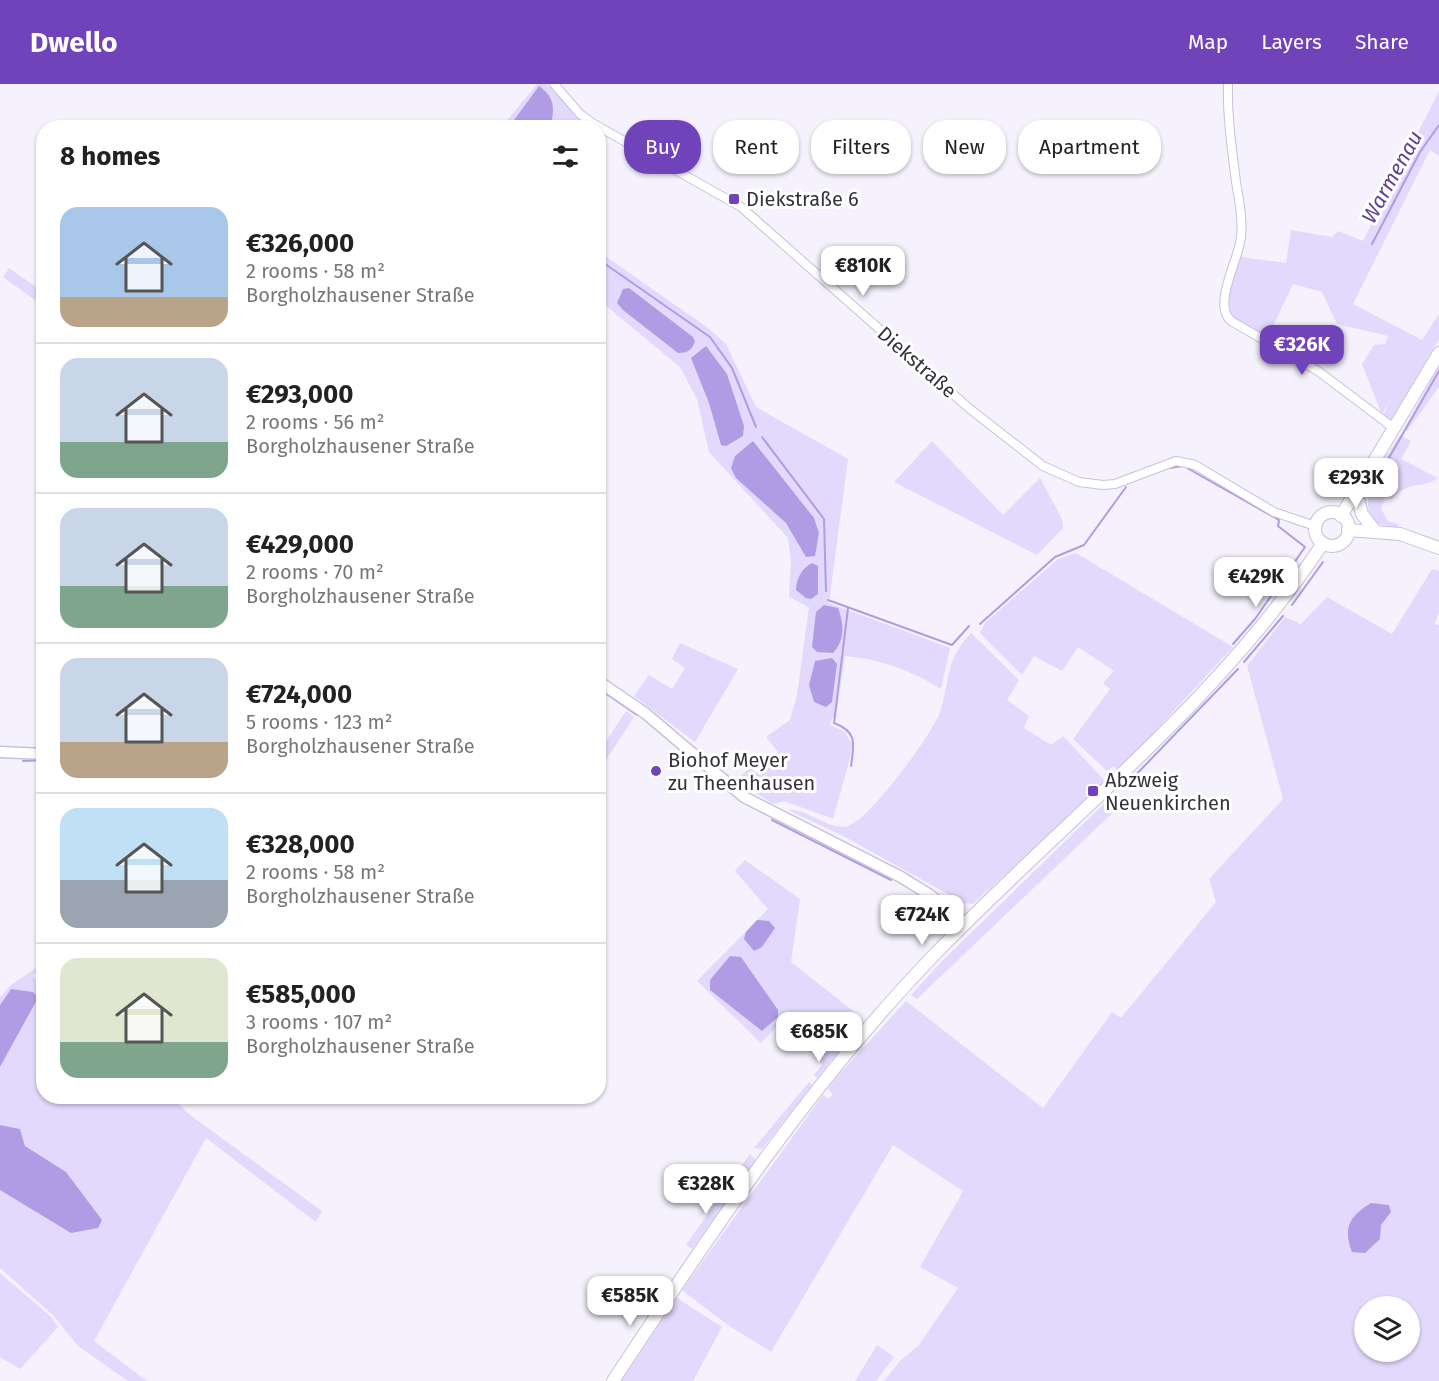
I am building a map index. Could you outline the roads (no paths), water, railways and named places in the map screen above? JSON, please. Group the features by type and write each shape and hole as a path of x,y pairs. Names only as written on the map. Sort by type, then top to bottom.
{"main road":[{"path":"1341,516 1439,353"},
{"path":"1356,492 1362,514 1375,531"},
{"path":"1326,514 1341,516 1348,530 1346,538 1339,544 1331,546 1323,543 1316,536 1315,525 1326,514"},
{"path":"1348,530 1401,534 1439,548"},
{"path":"613,1381 771,1149 828,1076 902,990 965,923 1114,784 1190,707 1279,604 1323,543"}],"street":[{"name":"Diekstraße","path":"554,84 580,114 588,120"},
{"path":"1228,84 1228,110 1242,220 1238,256 1224,301 1225,314 1231,321 1318,371 1395,429"},
{"name":"Diekstraße","path":"606,131 741,207 970,409 1043,466 1079,482 1103,485 1115,484 1166,464 1181,461 1195,465 1274,512 1315,525"},
{"path":"606,686 645,713 744,796 901,877 930,895 965,923"},
{"path":"0,752 36,754"}],"waterway":[{"name":"Warmenau","path":"1372,244 1420,152 1439,125"},
{"path":"606,265 710,337 732,368 756,427"},
{"path":"1371,489 1439,371"},
{"path":"762,437 824,519 826,591"},
{"path":"1170,468 1182,466"},
{"path":"1187,468 1279,520 1278,526 1305,547 1255,619 1233,644"},
{"path":"980,624 1055,557 1084,545 1126,487"},
{"path":"1292,605 1323,562"},
{"path":"828,600 952,645 969,626"},
{"path":"848,608 834,723 847,730 853,740 851,766"},
{"path":"1244,662 1283,616"},
{"path":"1126,785 1238,669"},
{"path":"606,694 637,715"},
{"path":"23,761 36,760"},
{"path":"772,820 891,880"}],"place":[{"name":"Diekstraße 6","path":"734,199"},
{"name":"Biohof Meyer zu Theenhausen","path":"656,771"},
{"name":"Abzweig Neuenkirchen","path":"1093,791"}]}
